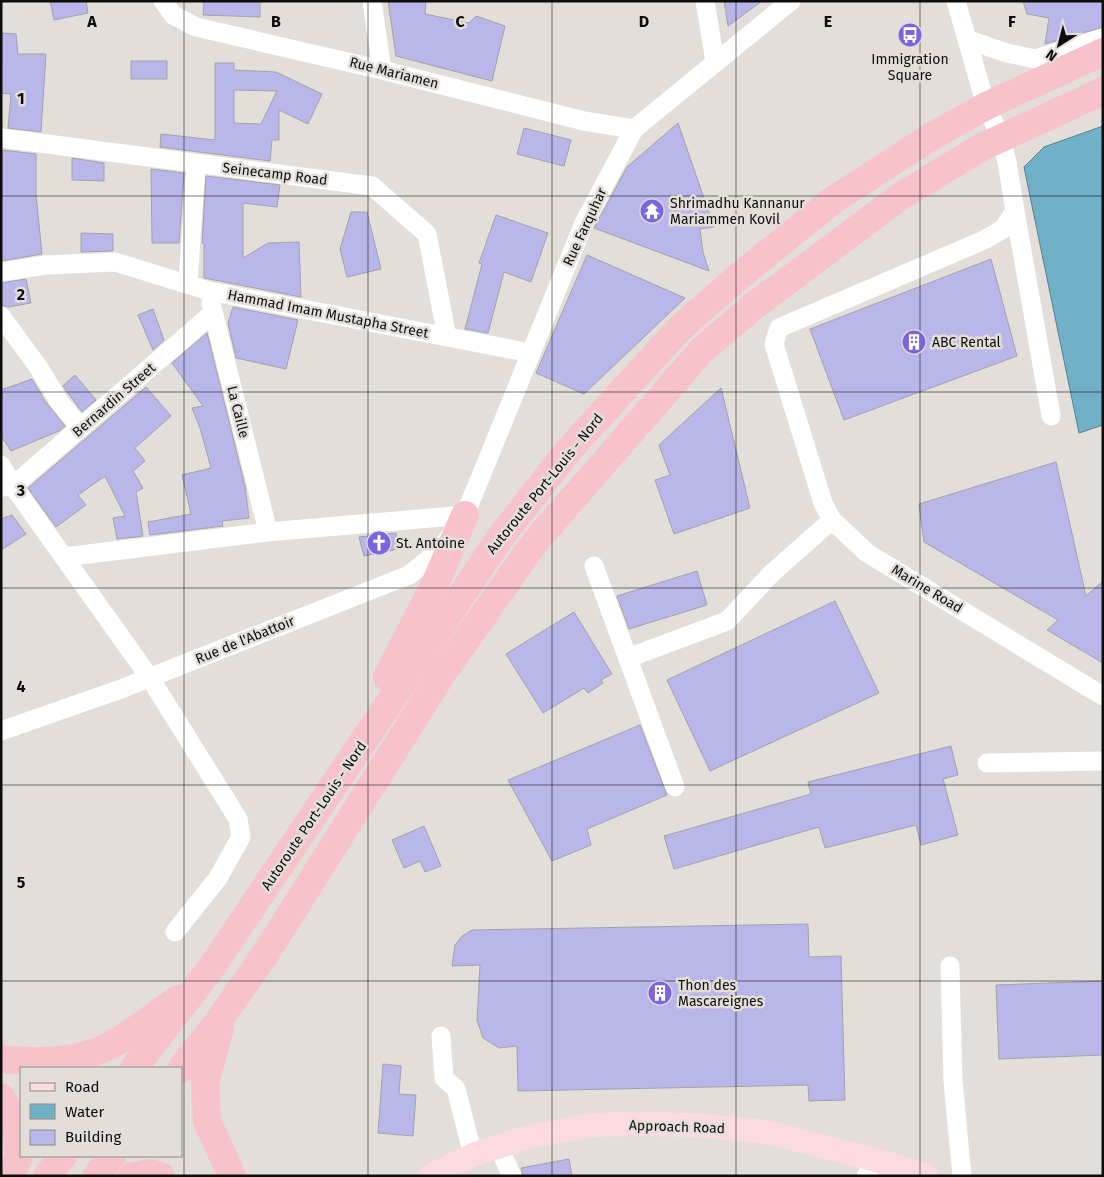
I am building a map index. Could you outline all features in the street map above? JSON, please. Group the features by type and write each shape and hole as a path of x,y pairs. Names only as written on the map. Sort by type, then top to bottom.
{"highway":[{"name":"Autoroute Port-Louis - Nord","path":"135,1067 200,984 318,812 420,654 502,535 568,451 679,329 737,278 832,201 929,138 986,106 1103,52"},
{"name":"Autoroute Port-Louis - Nord","path":"182,1068 266,953 442,674 534,542 702,350 755,305 901,196 1001,138 1103,91"},
{"path":"318,812 434,584 465,515"},
{"path":"1,1059 26,1062 56,1060 90,1054 111,1045 200,984"},
{"path":"223,1014 205,1083 207,1121 234,1174"},
{"path":"1,1097 16,1124 19,1157 10,1176"},
{"path":"47,1176 62,1157"},
{"path":"96,1176 111,1157"},
{"path":"132,1176 150,1173 161,1176"}],"main road":[{"name":"Approach Road","path":"430,1176 473,1155 557,1130 592,1125 693,1125 767,1132 871,1168 926,1176"}],"street":[{"name":"Rue Mariamen","path":"163,1 173,15 196,28 382,70 584,121 634,129"},
{"path":"372,1 382,70"},
{"path":"705,1 715,62"},
{"name":"Rue Farquhar","path":"465,515 584,223 634,129 791,1"},
{"path":"956,1 969,40 986,106 1001,138 1008,162 1052,416"},
{"path":"969,40 1007,53 1035,59 1103,38"},
{"name":"Seinecamp Road","path":"1,138 372,186 427,234 447,337"},
{"path":"188,283 196,164"},
{"name":"Marine Road","path":"1015,211 1003,229 984,240 779,328 774,344 824,503 832,520 866,553 1103,696"},
{"name":"Hammad Imam Mustapha Street","path":"1,272 46,266 115,262 188,283 209,292 531,353"},
{"name":"La Caille","path":"209,292 268,532"},
{"name":"Bernardin Street","path":"7,486 81,428 214,313"},
{"path":"1,316 39,368 60,403 81,428"},
{"path":"1,465 7,486 64,557 150,678 238,819 241,837 218,878 175,932"},
{"path":"64,557 268,532 465,515"},
{"name":"Rue de l'Abattoir","path":"1,731 150,678 409,575 439,551 465,515"},
{"path":"628,658 727,621 772,573 832,520"},
{"path":"594,566 676,787"},
{"path":"987,763 1103,761"},
{"path":"950,966 954,1081 962,1176"},
{"path":"441,1036 444,1078 456,1089 473,1155"},
{"path":"499,1148 512,1176"}],"water":[{"path":"1103,126 1103,425 1079,433 1024,167 1044,147"}],"building":[{"path":"50,1 86,1 88,13 54,20"},
{"path":"204,1 260,1 260,17 203,15"},
{"path":"388,1 426,1 425,14 469,23 476,16 505,26 492,81 396,56"},
{"path":"724,1 762,1 728,26"},
{"path":"1023,1 1103,1 1103,27 1045,44 1049,18 1027,14"},
{"path":"2,33 16,34 18,54 46,54 41,132 8,128 11,94 1,93"},
{"path":"131,61 167,61 167,79 131,79"},
{"path":"215,63 234,63 234,70 276,72 322,94 308,124 279,110 279,140 272,140 270,161 160,147 161,134 215,140","holes":["234,90 277,91 261,124 234,123"]},
{"name":"Shrimadhu Kannanur Mariammen Kovil","path":"678,123 714,227 700,229 703,252 709,271 594,228 627,167"},
{"path":"524,128 571,140 564,166 517,154"},
{"path":"2,150 36,154 36,194 42,254 1,261"},
{"path":"72,158 104,163 104,181 72,180"},
{"path":"151,169 184,173 179,243 152,243"},
{"path":"206,176 280,185 277,207 243,203 243,258 268,243 299,242 301,297 204,278 204,243 202,243"},
{"path":"351,212 367,212 381,269 347,277 340,249"},
{"path":"496,215 548,233 531,282 504,272 488,333 465,329 482,264 479,263"},
{"path":"81,233 113,234 113,251 81,252"},
{"path":"587,255 685,298 584,394 536,373"},
{"name":"ABC Rental","path":"991,259 1017,356 844,420 810,329"},
{"path":"26,279 31,303 8,307 1,305 1,283"},
{"path":"233,307 298,320 286,369 236,358 228,323"},
{"path":"153,309 164,340 153,350 138,315"},
{"path":"207,333 245,486 249,518 222,521 223,526 150,535 148,522 191,514 182,475 211,468 200,428 192,408 203,406 172,363"},
{"path":"75,375 96,400 82,412 63,386"},
{"path":"32,379 45,401 65,426 59,431 11,451 1,436 1,390"},
{"path":"146,387 171,416 135,448 145,461 133,471 143,488 136,492 143,536 117,539 113,518 125,516 105,476 78,495 86,505 56,527 28,488"},
{"path":"721,388 750,508 674,534 655,480 670,475 659,445"},
{"path":"1056,462 1086,596 1103,581 1103,663 1047,630 1058,620 924,542 919,504"},
{"path":"12,515 26,534 1,550 1,519"},
{"name":"St. Antoine","path":"396,533 398,549 364,556 359,537"},
{"path":"697,571 707,605 629,629 617,596"},
{"path":"835,601 879,693 710,771 667,680"},
{"path":"574,612 612,674 601,680 603,683 588,693 584,688 543,713 506,654"},
{"path":"640,725 667,795 587,829 591,845 552,861 508,780"},
{"path":"951,746 958,775 943,779 958,835 921,845 916,825 825,848 819,827 674,869 664,836 811,794 808,782"},
{"path":"424,826 441,866 425,872 420,861 404,868 392,840"},
{"name":"Thon des Mascareignes","path":"808,924 809,957 841,956 845,1100 809,1101 808,1085 518,1091 517,1046 499,1048 483,1038 477,1020 480,965 452,966 455,945 462,936 472,930"},
{"path":"1103,981 1103,1055 999,1059 996,985"},
{"path":"383,1064 401,1066 399,1094 416,1095 413,1136 378,1133"},
{"path":"569,1159 572,1176 523,1176 521,1168"}],"place":[{"name":"Immigration Square","path":"910,35"},
{"name":"Shrimadhu Kannanur Mariammen Kovil","path":"652,211"},
{"name":"ABC Rental","path":"914,342"},
{"name":"St. Antoine","path":"379,543"},
{"name":"Thon des Mascareignes","path":"660,993"}]}
